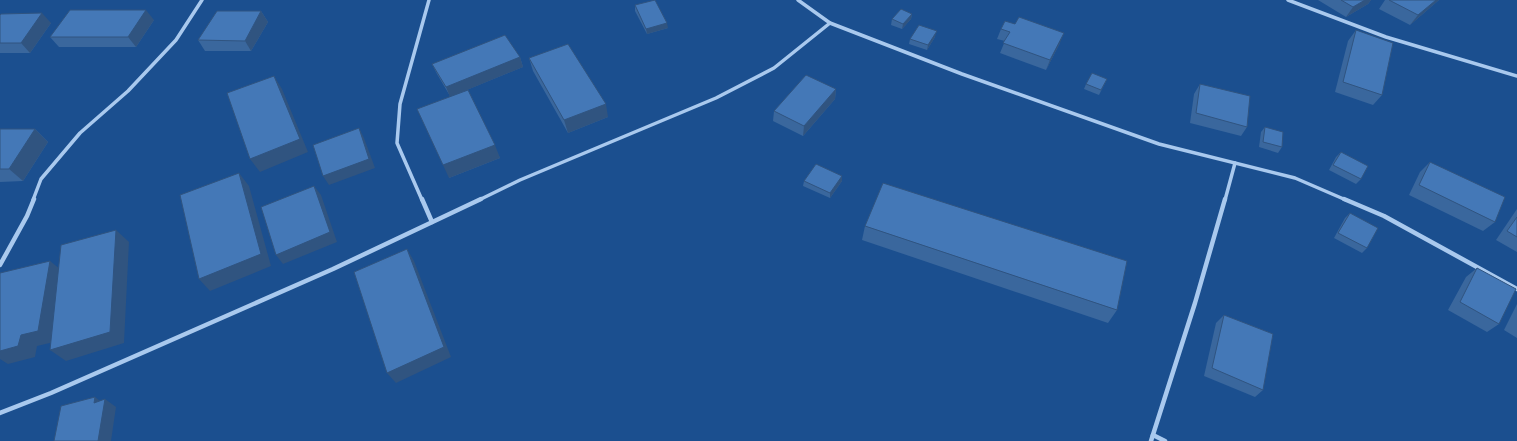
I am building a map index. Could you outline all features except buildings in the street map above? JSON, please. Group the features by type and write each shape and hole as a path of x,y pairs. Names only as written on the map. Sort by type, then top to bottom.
{"street":[{"path":"0,265 27,216 41,179 80,133 128,91 176,40 202,0"},
{"path":"429,0 400,104 397,143 432,222"},
{"path":"798,0 830,23 962,74 1159,144 1295,178 1384,216 1517,289"},
{"path":"1288,0 1386,37 1517,76"},
{"path":"0,413 51,393 333,269 520,180 716,98 774,68 830,23"},
{"path":"1151,441 1195,303 1235,163"},
{"path":"1153,435 1165,441"}]}
